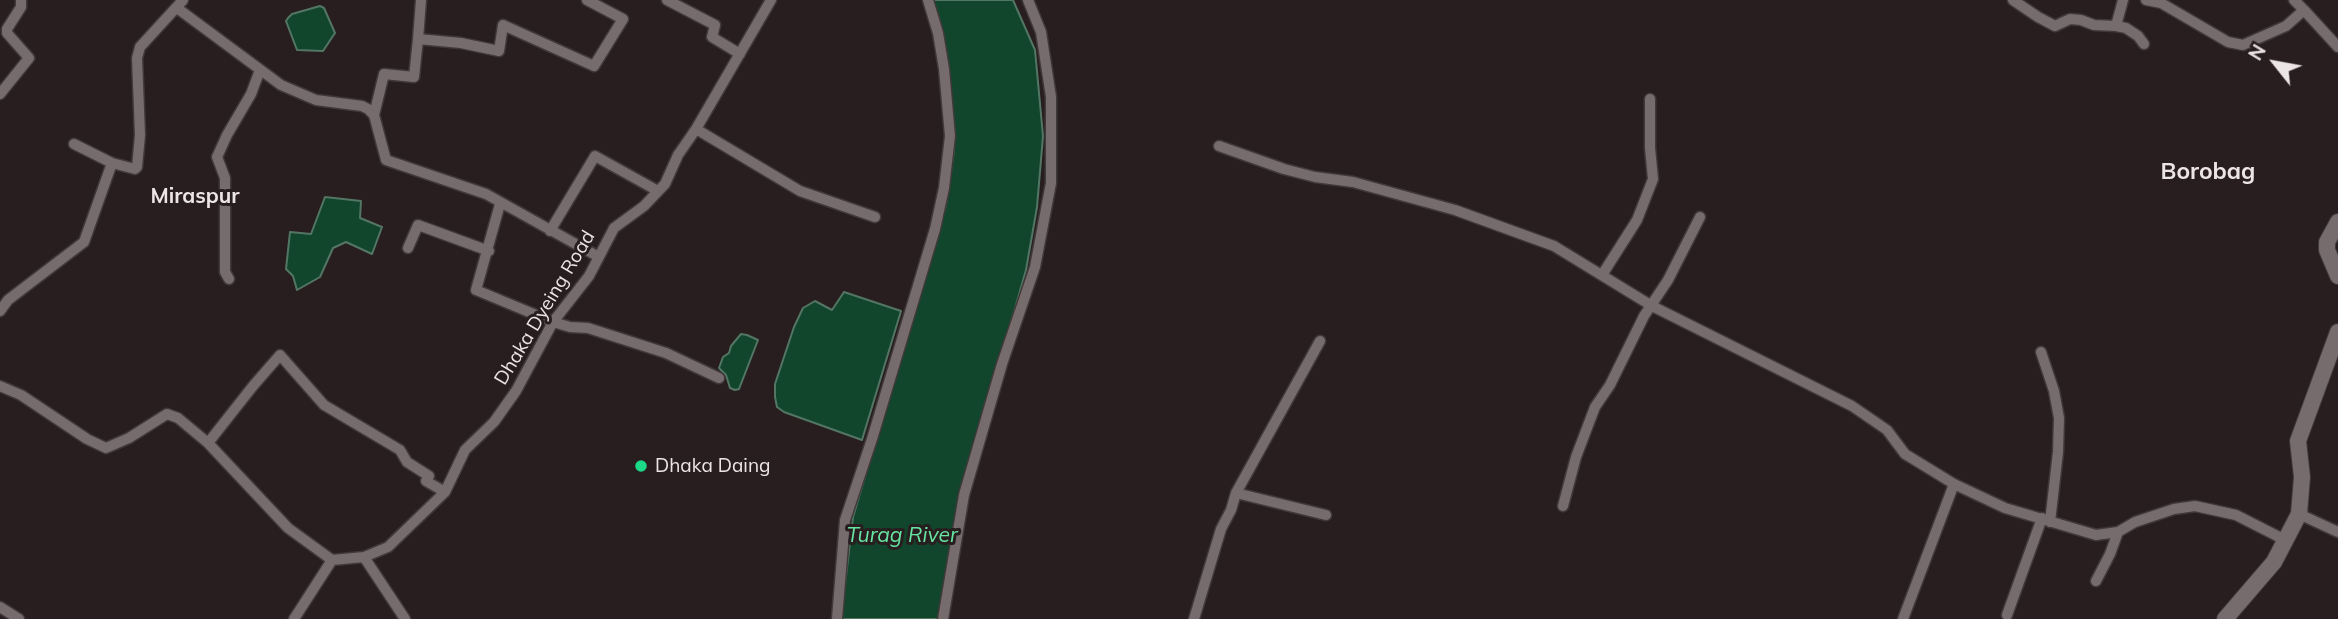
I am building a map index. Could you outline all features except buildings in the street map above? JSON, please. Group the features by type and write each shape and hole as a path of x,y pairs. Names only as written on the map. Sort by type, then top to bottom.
{"main road":[{"path":"2338,222 2327,242 2327,250 2338,276"},
{"path":"2225,619 2274,562 2299,514 2302,477 2298,441 2338,332"}],"street":[{"path":"0,94 29,58 7,29 21,7 21,0"},
{"path":"421,0 414,77 384,74 374,115 386,160 486,194 599,257"},
{"path":"418,39 461,43 499,51 503,25 594,66 623,19 587,0"},
{"path":"667,0 715,25 712,37 740,54"},
{"name":"Dhaka Dyeing Road","path":"332,560 364,557 388,547 445,492 465,450 494,422 516,391 553,322 589,276 614,228 644,206 665,184 678,155 771,0"},
{"path":"837,619 845,520 884,400 944,188 950,136 944,69 938,33 928,0"},
{"path":"943,619 964,495 1015,324 1035,267 1051,183 1051,97 1041,32 1028,0"},
{"path":"2013,0 2038,18 2055,26 2070,19 2094,25 2126,28 2144,44"},
{"path":"2116,26 2123,0"},
{"path":"2146,0 2161,3 2228,42 2243,44 2286,26 2304,10"},
{"path":"2294,0 2338,47"},
{"path":"74,144 112,163 135,169 139,165 137,58 140,47 180,4 281,85 316,100 362,106 374,115"},
{"path":"229,279 225,272 225,178 218,157 227,135 251,94 260,70"},
{"path":"1602,275 1637,220 1653,179 1650,99"},
{"path":"696,129 800,191 875,217"},
{"path":"1219,146 1284,169 1315,177 1353,182 1502,226 1554,246 1651,306 1852,406 1887,430 1905,454 1954,484 2005,508 2096,535 2118,532 2174,509 2195,506 2236,515 2287,541"},
{"path":"550,231 595,156 658,191"},
{"path":"0,311 8,300 84,242 112,163"},
{"path":"500,204 476,290 553,322 588,328 666,353 719,378"},
{"path":"1563,506 1576,457 1595,407 1610,385 1644,316 1668,280 1700,217"},
{"path":"408,248 418,225 489,251"},
{"path":"1194,619 1221,529 1236,493 1321,341"},
{"path":"2007,615 2046,520 2058,452 2059,418 2054,391 2041,352"},
{"path":"208,443 280,355 324,405 400,450 407,462 429,476 426,481 445,492"},
{"path":"0,386 21,395 87,439 106,447 129,438 167,414 178,418 208,443 288,528 332,560 293,619"},
{"path":"1903,619 1954,484"},
{"path":"1236,493 1326,515"},
{"path":"2299,514 2338,531"},
{"path":"2096,581 2118,532"},
{"path":"364,557 405,619"},
{"path":"0,607 19,619"}],"water":[{"name":"Turag River","path":"932,0 1013,0 1035,50 1043,136 1037,207 1026,270 960,501 940,619 841,619 853,517 946,205 954,150 946,50"},
{"path":"320,6 324,8 335,33 323,51 297,50 286,21 292,14"},
{"path":"325,197 361,201 360,218 382,227 372,254 346,242 333,248 320,277 297,290 293,276 286,269 290,232 311,234"},
{"path":"844,292 901,311 862,440 784,412 777,407 775,397 775,384 803,308 815,301 832,310"},
{"path":"741,334 758,340 739,389 735,390 730,388 726,375 719,368 723,357 729,353"}],"place":[{"name":"Dhaka Daing","path":"641,466"}],"district":[{"name":"Borobag","path":"2208,172"},
{"name":"Miraspur","path":"195,197"}]}
